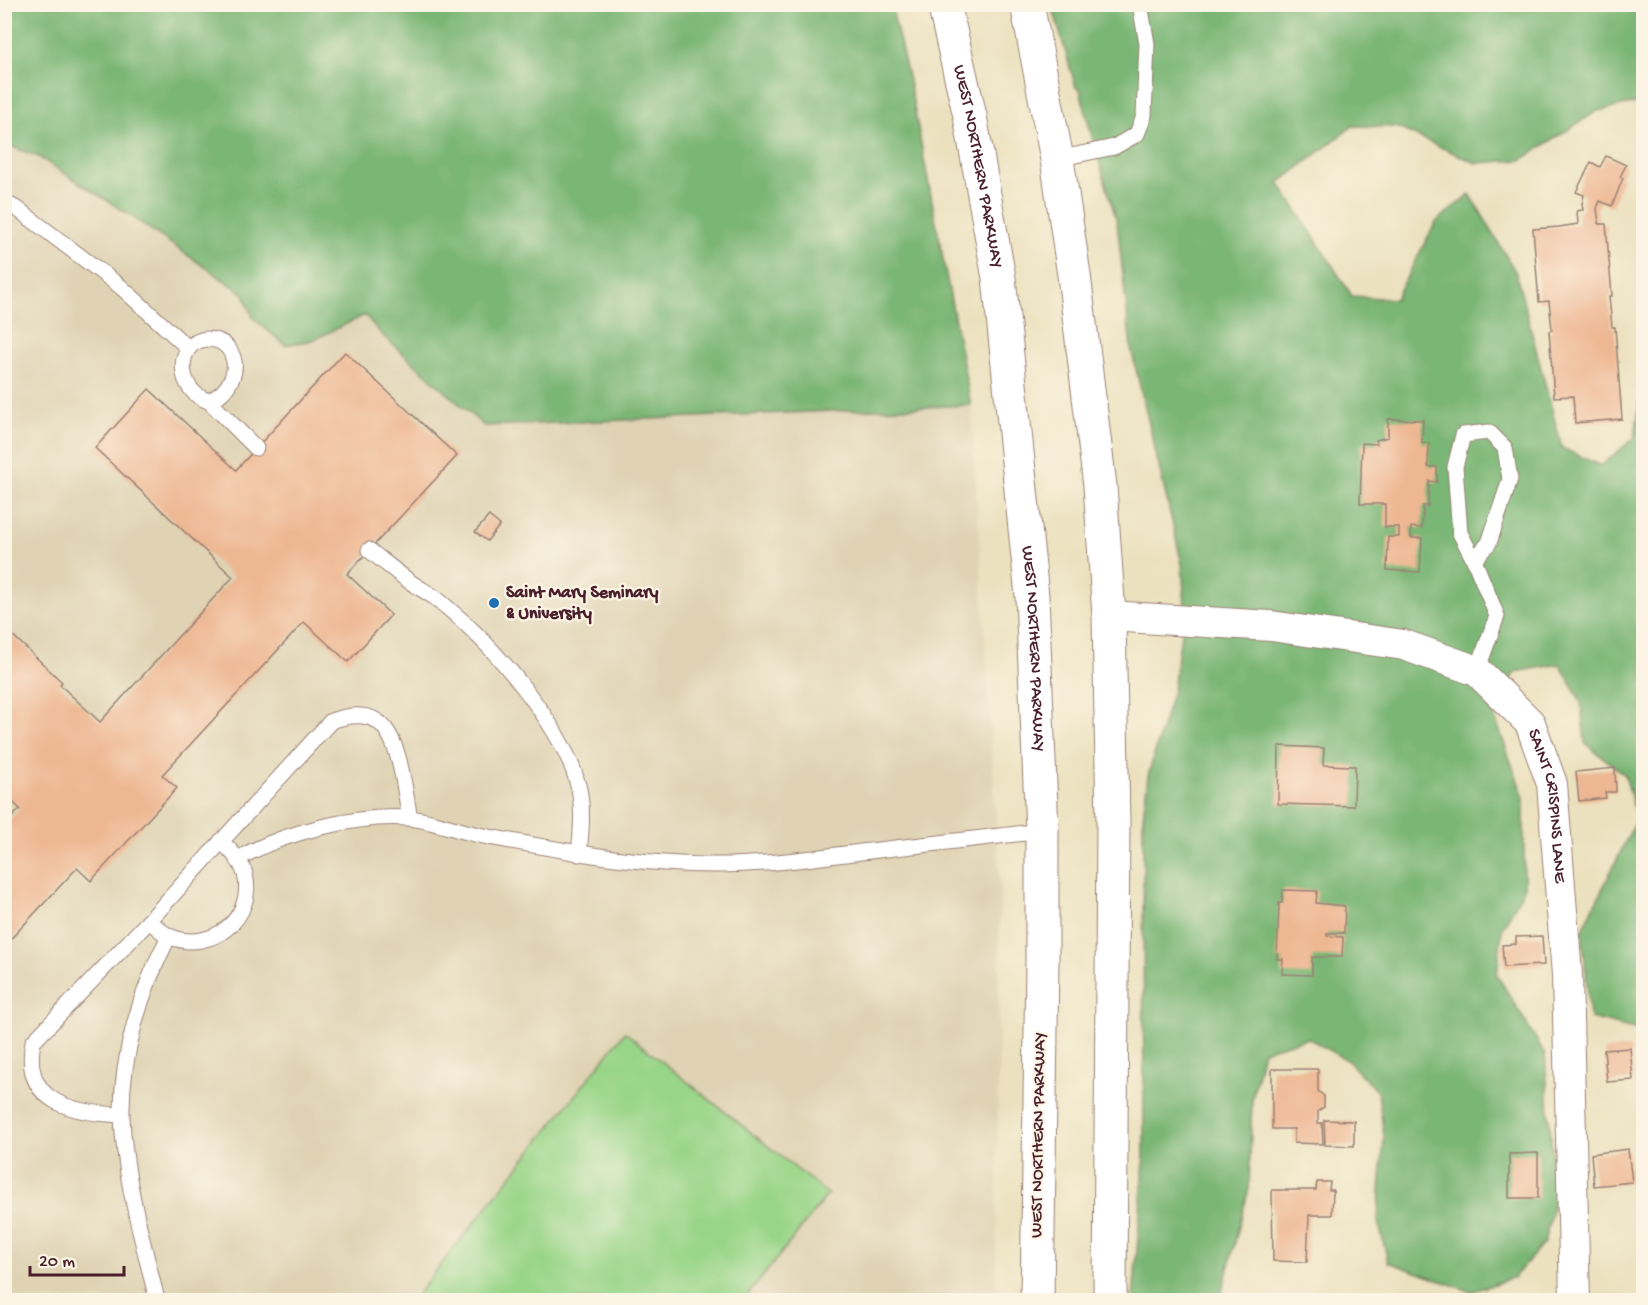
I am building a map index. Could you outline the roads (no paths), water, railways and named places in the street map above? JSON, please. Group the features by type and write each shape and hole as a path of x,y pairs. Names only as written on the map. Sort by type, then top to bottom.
{"main road":[{"name":"WEST NORTHERN PARKWAY","path":"944,4 970,116 999,278 1032,596 1042,831 1036,1300"},
{"path":"1027,4 1057,159 1090,398 1100,486 1109,616 1113,821 1110,1300"}],"street":[{"name":"SAINT CRISPINS LANE","path":"1109,616 1270,626 1404,645 1477,671 1530,723 1552,784 1567,975 1575,1300"}],"lane":[{"path":"1057,159 1114,147 1137,134 1144,116 1147,44 1140,4"},
{"path":"4,201 121,287 188,348"},
{"path":"209,401 220,396 227,389 234,372 232,353 224,343 212,339 197,340 188,348 184,361 184,378 190,391 199,398 209,401 256,448"},
{"path":"1474,561 1489,543 1510,479 1505,448 1489,432 1463,435 1455,467 1460,533 1497,616 1477,671"},
{"path":"369,550 442,603 480,637 517,681 550,726 570,762 580,793 582,818 579,854"},
{"path":"122,1115 76,1110 58,1103 42,1091 33,1077 30,1059 33,1042 149,921 331,721 347,716 359,716 376,721 390,736 398,758 410,818"},
{"path":"238,859 283,838 351,822 383,818 410,818 474,834 579,854 642,862 718,865 787,861 1042,831"},
{"path":"149,921 169,936 186,941 203,941 220,935 233,924 242,909 246,892 245,875 238,859 221,841"},
{"path":"157,1300 132,1194 122,1115 132,1037 140,1003 153,966 169,936"}],"place":[{"name":"Saint Mary Seminary & University","path":"494,603"}]}
